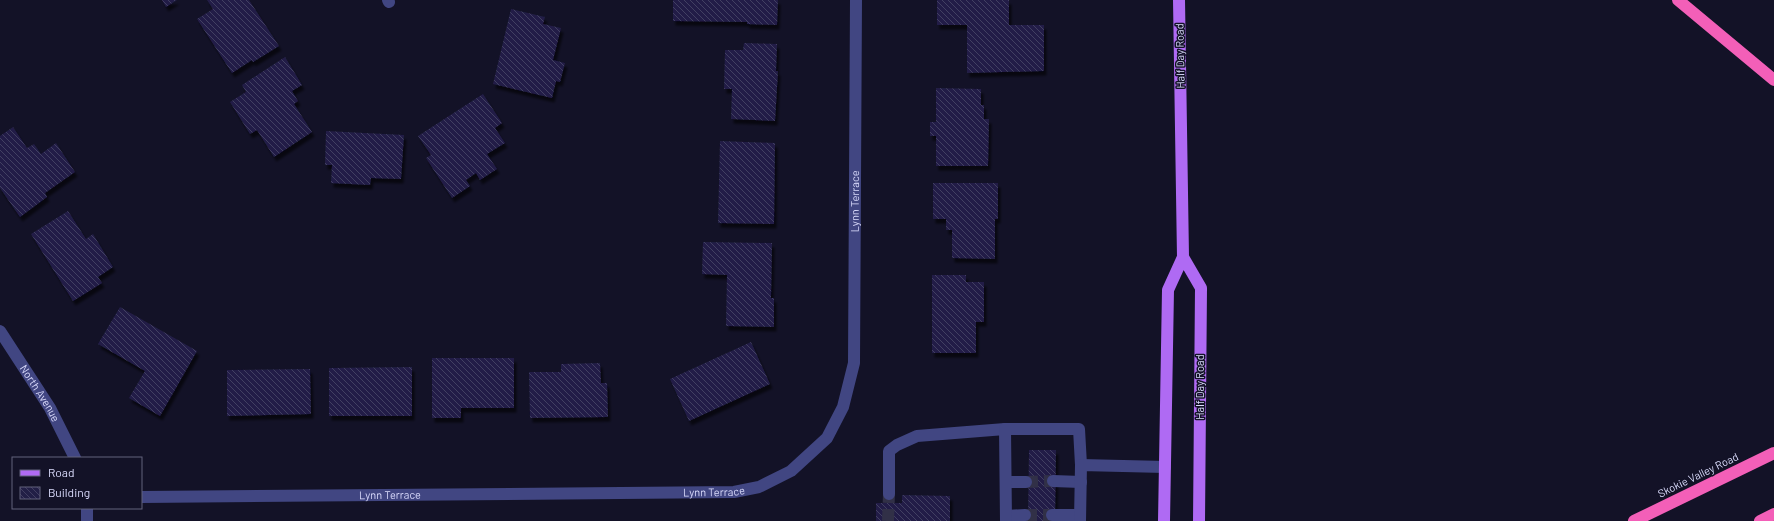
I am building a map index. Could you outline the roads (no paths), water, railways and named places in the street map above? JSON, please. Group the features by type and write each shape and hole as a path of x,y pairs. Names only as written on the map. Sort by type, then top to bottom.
{"highway":[{"path":"1678,0 1774,80"},
{"name":"Skokie Valley Road","path":"1634,521 1774,453"},
{"path":"1760,521 1774,514"}],"main road":[{"name":"Half Day Road","path":"1164,521 1168,290 1183,257 1179,0"},
{"name":"Half Day Road","path":"1183,257 1201,288 1199,521"}],"street":[{"name":"Lynn Terrace","path":"142,497 734,492 759,487 791,471 827,438 843,407 854,363 856,0"},
{"name":"North Avenue","path":"0,331 50,408 74,457"},
{"path":"1005,429 1006,518 1026,515"},
{"path":"889,494 890,451 897,445 917,436 1005,429 1079,429 1081,464 1080,518 1052,515"},
{"path":"1081,464 1165,467"},
{"path":"1053,481 1081,482"},
{"path":"1006,482 1026,482"},
{"path":"87,509 87,521"}],"tunnel":[{"path":"1026,482 1053,481"},
{"path":"888,521 889,494"},
{"path":"1025,515 1052,515"}]}
